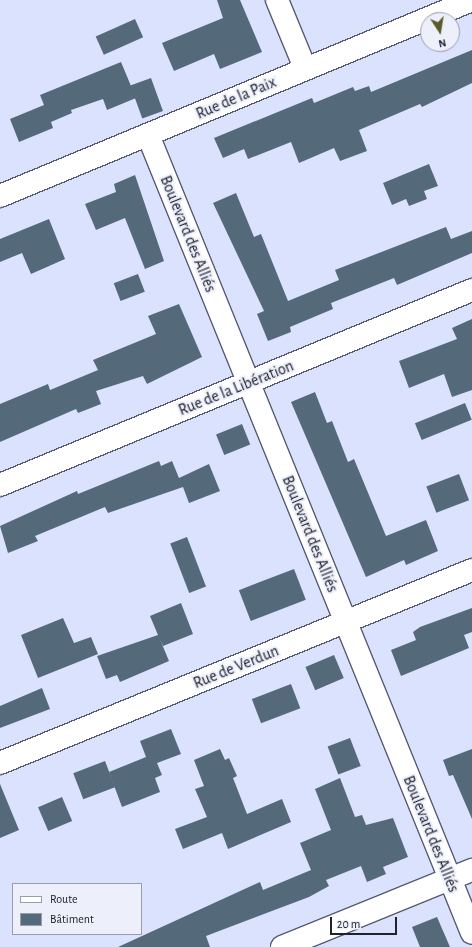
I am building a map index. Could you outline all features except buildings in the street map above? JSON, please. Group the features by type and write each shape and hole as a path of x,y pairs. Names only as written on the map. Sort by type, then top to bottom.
{"street":[{"path":"276,0 305,68"},
{"name":"Rue de la Paix","path":"0,196 305,68 472,0"},
{"name":"Boulevard des Alliés","path":"148,135 344,622 472,933"},
{"name":"Rue de la Libération","path":"0,485 472,290"},
{"name":"Rue de Verdun","path":"0,763 472,570"},
{"path":"282,947 472,870"}]}
